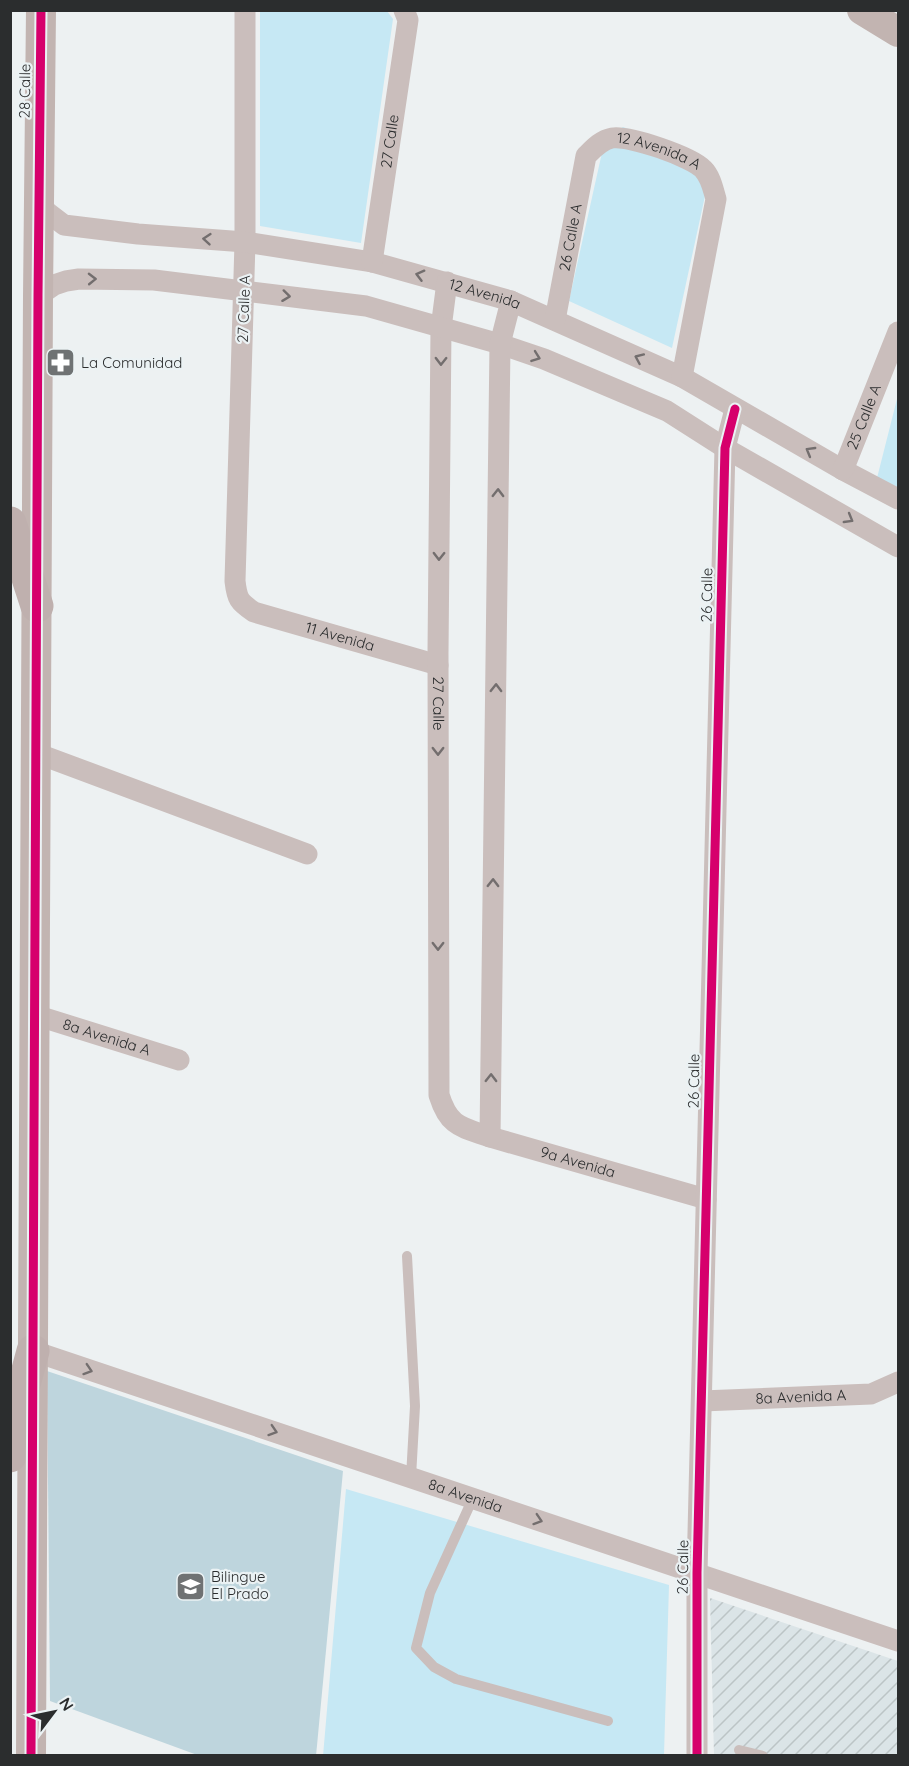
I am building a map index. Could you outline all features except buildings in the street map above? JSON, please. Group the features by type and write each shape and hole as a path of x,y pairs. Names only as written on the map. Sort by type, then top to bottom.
{"highway":[{"path":"10,523 37,606"},
{"path":"10,1456 19,1403 33,1351"}],"street":[{"name":"28 Calle","path":"31,1755 41,10"},
{"name":"27 Calle A","path":"244,605 237,596 235,580 246,242 245,10"},
{"path":"862,10 898,32"},
{"name":"27 Calle","path":"372,262 406,15"},
{"name":"12 Avenida A","path":"586,156 601,142 613,138 631,139 683,157 703,168 712,183 716,199 682,376"},
{"name":"26 Calle A","path":"555,320 586,156"},
{"name":"12 Avenida","path":"39,200 47,212 64,225 138,234 246,242 372,262 511,301 682,376 735,409 898,499"},
{"path":"38,296 54,285 79,279 154,280 366,306 500,344 544,359 667,411 725,448 898,548"},
{"name":"27 Calle","path":"447,282 441,328 438,1095 443,1110 451,1120"},
{"path":"490,1137 500,344 511,301"},
{"name":"25 Calle A","path":"843,470 898,332"},
{"name":"26 Calle","path":"696,1755 697,1573 725,448 735,409"},
{"name":"11 Avenida","path":"244,605 254,612 438,665"},
{"path":"36,753 307,854"},
{"name":"8a Avenida A","path":"35,1015 179,1060"},
{"name":"9a Avenida","path":"451,1120 462,1127 490,1137 706,1199"},
{"name":"8a Avenida","path":"33,1351 898,1641"},
{"name":"8a Avenida A","path":"702,1401 871,1394 898,1382"}],"lane":[{"path":"407,1256 414,1406 411,1478"},
{"path":"473,1498 430,1593 416,1648 434,1666 456,1679 608,1721"},
{"path":"739,1750 763,1755"}],"shaded area":[{"path":"260,11 387,11 393,19 361,243 260,226"},
{"path":"623,127 701,155 710,173 672,348 569,301 605,139"},
{"path":"898,395 898,492 877,478"},
{"path":"346,1489 669,1585 664,1755 323,1756"},
{"path":"710,1598 898,1661 898,1755 714,1755"}],"cycle path":[{"path":"31,1756 41,10"},
{"path":"697,1756 697,1573 725,448 735,409"}],"place":[{"name":"La Comunidad","path":"60,363"},
{"name":"Bilingue El Prado","path":"190,1586"}]}
